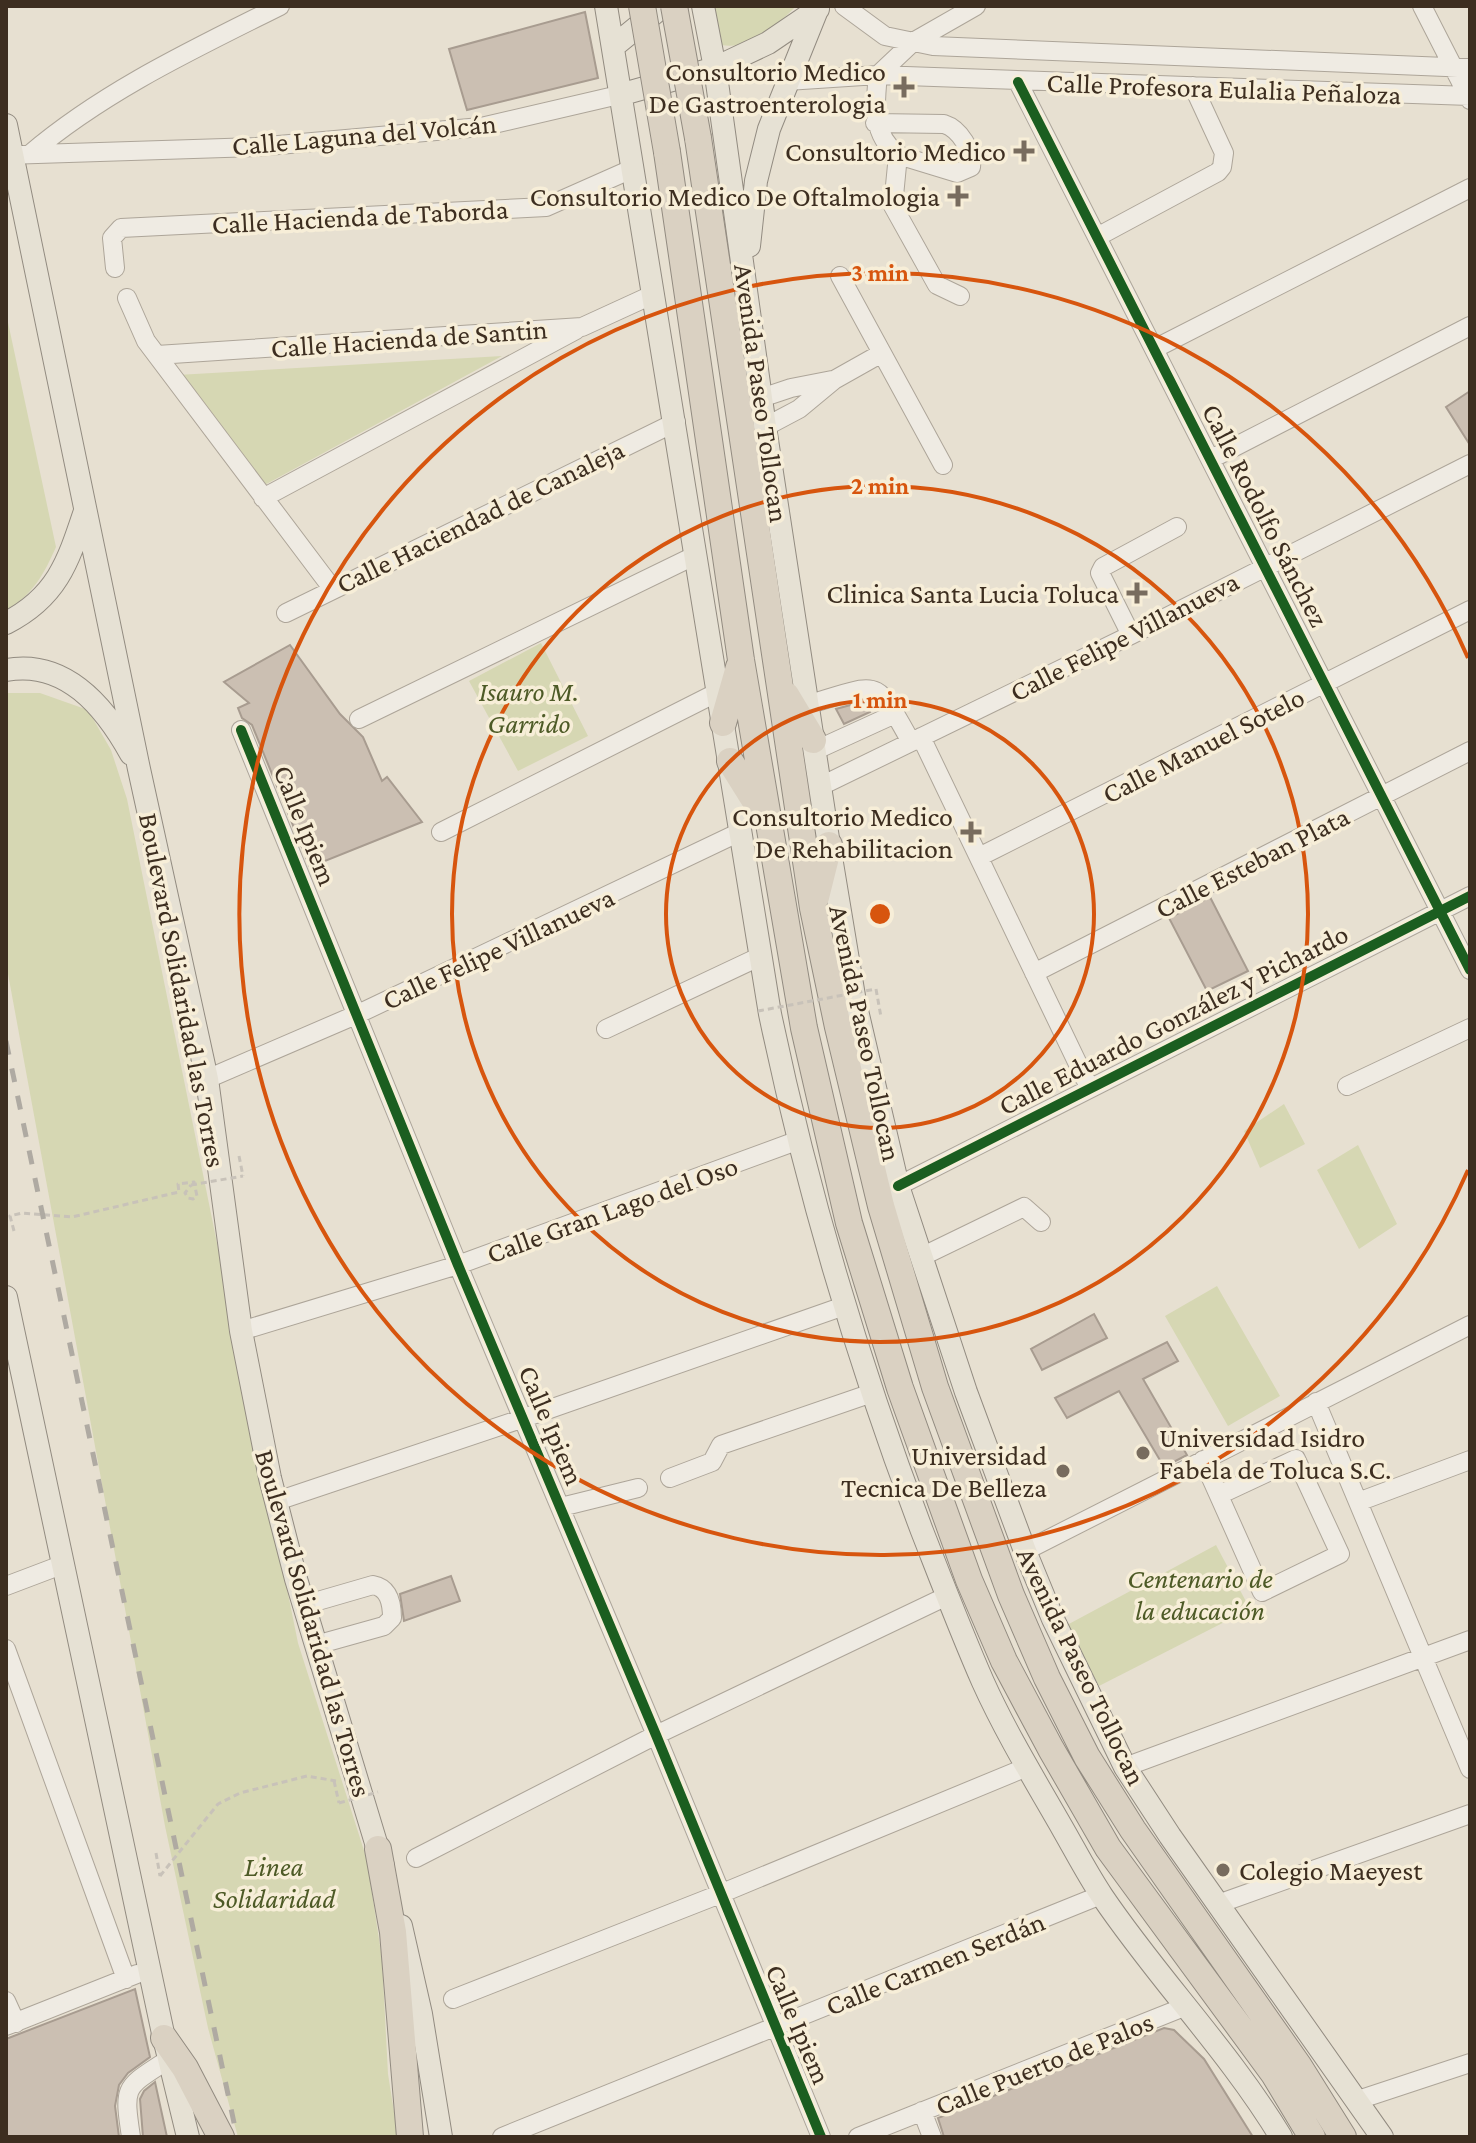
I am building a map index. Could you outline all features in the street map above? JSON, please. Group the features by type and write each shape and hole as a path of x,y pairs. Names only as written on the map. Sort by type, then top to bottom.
{"highway":[{"name":"Avenida Paseo Tollocan","path":"642,6 667,152 741,660 804,1028 849,1223 900,1388 969,1580 1004,1661 1108,1848 1274,2074 1312,2137"},
{"name":"Avenida Paseo Tollocan","path":"674,6 698,138 813,908 881,1206 913,1317 972,1492 1011,1595 1047,1678 1087,1757 1133,1830 1298,2065 1343,2137"},
{"path":"723,723 741,660"},
{"path":"780,685 814,746"},
{"path":"730,761 768,821"},
{"path":"813,908 829,845"},
{"name":"Boulevard Solidaridad las Torres","path":"378,1849 393,1932 410,2137"},
{"path":"166,2048 185,2068 221,2137"}],"main road":[{"path":"606,6 623,94 676,422 694,556 761,956 784,1080 844,1306 891,1451 947,1596 984,1684 1027,1767 1101,1895 1184,2007 1250,2088 1281,2137"},
{"path":"614,46 663,6"},
{"name":"Avenida Paseo Tollocan","path":"703,6 715,68 765,427 829,845 855,1002 898,1186 966,1392 1025,1551 1053,1619 1125,1767 1382,2137"},
{"path":"746,275 756,181 769,129 818,8"},
{"name":"Calle Laguna del Volcán","path":"623,94 715,68 768,43 818,8"},
{"name":"Boulevard Solidaridad las Torres","path":"6,125 16,155 139,769 207,1079 241,1331 277,1501 304,1605 401,1926 414,1980 441,2137"},
{"path":"6,623 38,602 58,579 67,565 86,507"},
{"path":"6,670 36,668 55,673 90,696 123,740 139,769"},
{"path":"6,1297 13,1370 64,1564 166,2048 188,2137"}],"street":[{"path":"16,155 112,94 280,6"},
{"path":"875,123 944,124 953,127 968,149 972,158 971,167 957,173 898,155 875,123 878,75 913,42 976,6"},
{"path":"1422,6 1462,68 1469,98"},
{"name":"Calle Profesora Eulalia Peñaloza","path":"855,10 885,36 948,47 1462,68"},
{"path":"938,76 948,47"},
{"name":"Calle Profesora Eulalia Peñaloza","path":"787,81 878,75 938,76 1018,82 1469,98"},
{"name":"Calle Rodolfo Sánchez","path":"1018,82 1470,970"},
{"path":"1097,237 1218,172 1222,167 1224,153 1193,86"},
{"name":"Calle Laguna del Volcán","path":"16,155 256,147 481,127 623,94"},
{"path":"898,155 893,206 937,285 960,296"},
{"name":"Calle Hacienda de Taborda","path":"115,268 112,238 121,228 546,207 634,168"},
{"path":"1154,349 1470,188"},
{"path":"840,276 943,465"},
{"name":"Calle Hacienda de Santin","path":"157,355 582,327 654,294"},
{"path":"127,298 146,341 332,588"},
{"path":"1211,459 1470,326"},
{"path":"263,498 582,327"},
{"path":"765,427 799,409 834,380 882,353"},
{"path":"761,398 791,388 834,380"},
{"name":"Calle Haciendad de Canaleja","path":"286,613 676,422"},
{"name":"Calle Felipe Villanueva","path":"821,786 1131,635 1470,464"},
{"path":"1131,635 1100,573 1103,567 1177,527"},
{"path":"359,719 694,556"},
{"name":"Calle Manuel Sotelo","path":"979,857 1470,610"},
{"path":"809,704 852,689 872,689 886,697 895,714 916,739 979,857 1089,1087"},
{"path":"441,832 718,692"},
{"path":"814,746 895,714"},
{"name":"Calle Ipiem","path":"241,730 458,1265 821,2137"},
{"name":"Calle Esteban Plata","path":"1034,973 1470,751"},
{"name":"Calle Felipe Villanueva","path":"207,1079 358,1014 742,831"},
{"name":"Calle Eduardo González y Pichardo","path":"898,1186 1470,896"},
{"path":"606,1029 761,956"},
{"path":"1347,1086 1470,1028"},
{"name":"Calle Gran Lago del Oso","path":"241,1331 458,1265 799,1140"},
{"path":"921,1257 1024,1207 1041,1222"},
{"path":"277,1501 844,1306"},
{"path":"1025,1551 1470,1325"},
{"path":"670,1478 712,1462 721,1445 872,1393"},
{"path":"1316,1402 1470,1769"},
{"path":"1203,1460 1262,1592 1340,1554 1296,1459 1219,1495"},
{"path":"1358,1502 1470,1460"},
{"path":"561,1507 638,1488"},
{"path":"6,1586 64,1564"},
{"path":"304,1605 373,1585 387,1592 392,1606 392,1618 384,1626 316,1645"},
{"path":"416,1858 656,1735 947,1596"},
{"path":"1125,1767 1470,1640"},
{"path":"6,1649 126,1979"},
{"path":"453,1999 720,1894 1027,1767"},
{"path":"1218,1904 1470,1814"},
{"name":"Calle Carmen Serdán","path":"502,2137 1101,1895"},
{"path":"6,2001 11,2024 151,1969"},
{"name":"Calle Puerto de Palos","path":"858,2137 1184,2007"},
{"path":"131,2137 126,2100 129,2087 166,2048"},
{"path":"1358,2100 1470,2063"},
{"path":"922,2111 932,2137"}],"path":[{"path":"758,1011 876,989"},
{"path":"14,1231 10,1216 22,1213 72,1217 179,1192 178,1184 194,1182 197,1196 193,1199 185,1193 191,1185 243,1176"},
{"path":"156,1853 160,1876 218,1804 240,1793 307,1776 334,1781 339,1803 378,1792"}],"green space":[{"path":"708,6 796,6 760,37 727,46 714,44"},
{"path":"6,313 56,547 37,583 24,598 6,610"},
{"path":"502,356 259,488 177,375"},
{"name":"Isauro M. Garrido","path":"541,643 588,736 518,771 469,681"},
{"name":"Linea Solidaridad","path":"6,693 40,693 88,710 111,750 127,799 298,1643 367,1860 382,1959 388,2074 398,2137 238,2137 208,2028 165,1826 6,963"},
{"path":"1284,1104 1305,1144 1260,1168 1244,1131"},
{"path":"1358,1145 1397,1224 1359,1249 1317,1170"},
{"path":"1217,1286 1280,1396 1228,1426 1165,1316"},
{"name":"Centenario de la educación","path":"1216,1545 1250,1609 1099,1686 1067,1625"}],"building":[{"path":"585,12 598,78 467,110 449,49"},
{"path":"1470,391 1470,445 1446,407"},
{"path":"290,645 340,714 363,737 382,781 387,777 422,822 310,867 252,725 242,718 238,708 249,703 224,682"},
{"path":"865,701 870,712 844,724 836,709"},
{"path":"1210,897 1248,971 1207,991 1169,918"},
{"path":"1094,1314 1107,1338 1042,1370 1031,1349"},
{"path":"1167,1342 1178,1361 1143,1379 1187,1455 1164,1467 1119,1391 1067,1418 1055,1398"},
{"path":"451,1576 460,1601 404,1621 400,1594"},
{"path":"135,1989 150,2057 128,2073 119,2085 115,2106 119,2137 6,2137 6,2039"},
{"path":"1164,2028 1174,2030 1204,2059 1253,2137 944,2137 938,2118"},
{"path":"155,2082 167,2137 143,2137 140,2099"}],"railway":[{"path":"6,1041 237,2137"}],"cycle path":[{"path":"1018,82 1470,970"},
{"path":"241,730 458,1265 821,2137"},
{"path":"898,1186 1470,896"}],"place":[{"name":"Consultorio Medico De Gastroenterologia","path":"904,87"},
{"name":"Consultorio Medico","path":"1024,151"},
{"name":"Consultorio Medico De Oftalmologia","path":"958,196"},
{"name":"Clinica Santa Lucia Toluca","path":"1137,593"},
{"name":"Consultorio Medico De Rehabilitacion","path":"971,832"},
{"name":"Universidad Isidro Fabela de Toluca S.C.","path":"1143,1453"},
{"name":"Universidad Tecnica De Belleza","path":"1063,1471"},
{"name":"Colegio Maeyest","path":"1223,1870"}]}
